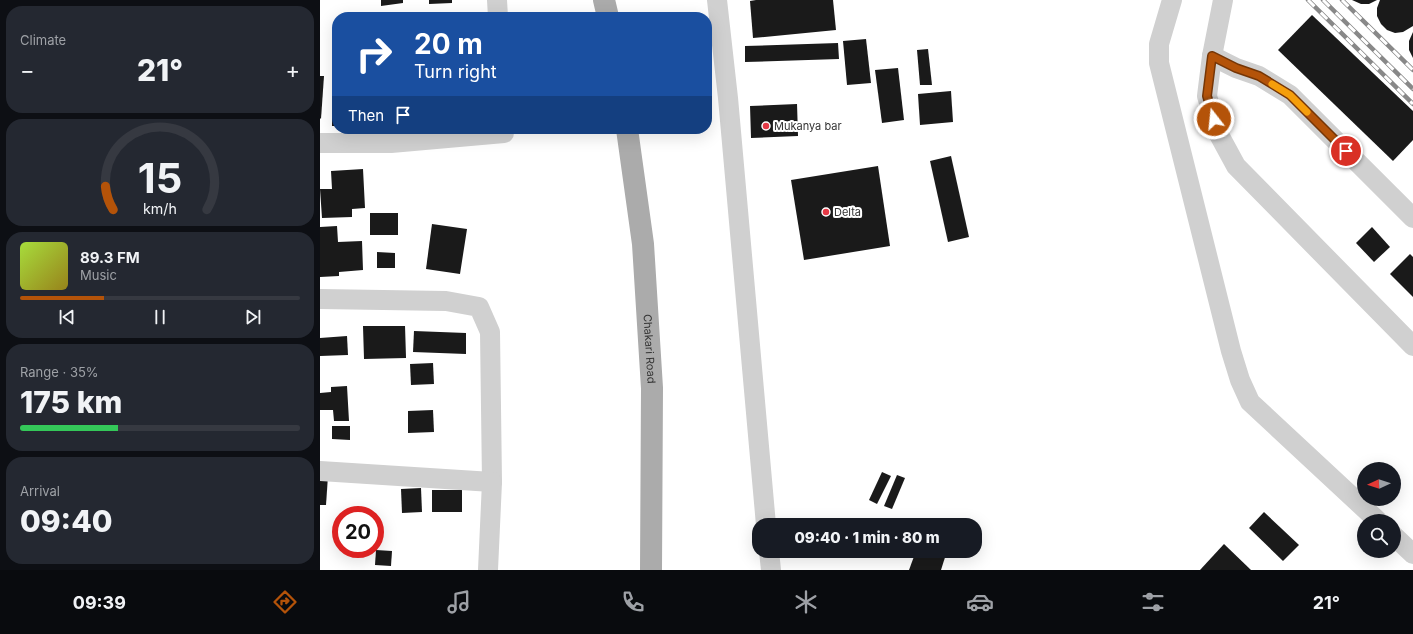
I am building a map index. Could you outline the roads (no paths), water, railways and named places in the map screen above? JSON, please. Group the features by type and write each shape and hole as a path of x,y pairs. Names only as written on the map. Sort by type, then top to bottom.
{"main road":[{"path":"604,0 607,12"},
{"name":"Chakari Road","path":"628,134 643,244 652,388 651,570"}],"street":[{"path":"497,0 498,12"},
{"path":"717,0 728,98 765,518"},
{"path":"1172,0 1159,44 1159,63 1231,351 1240,380 1250,402 1370,514"},
{"path":"1223,0 1212,56 1207,96 1217,131 1236,166 1413,346"},
{"path":"1212,56 1236,68 1259,76 1290,95 1413,218"},
{"path":"320,143 391,143 493,134"},
{"path":"320,299 446,301 479,307 490,332 492,482 488,570"},
{"path":"320,471 492,482"},
{"path":"1401,543 1413,554"},
{"path":"770,558 771,570"}],"railway":[{"path":"1308,0 1413,104"},
{"path":"1323,0 1413,89"},
{"path":"1342,0 1413,70"}],"place":[{"name":"Mukanya bar","path":"766,126"},
{"name":"Delta","path":"826,212"}]}
